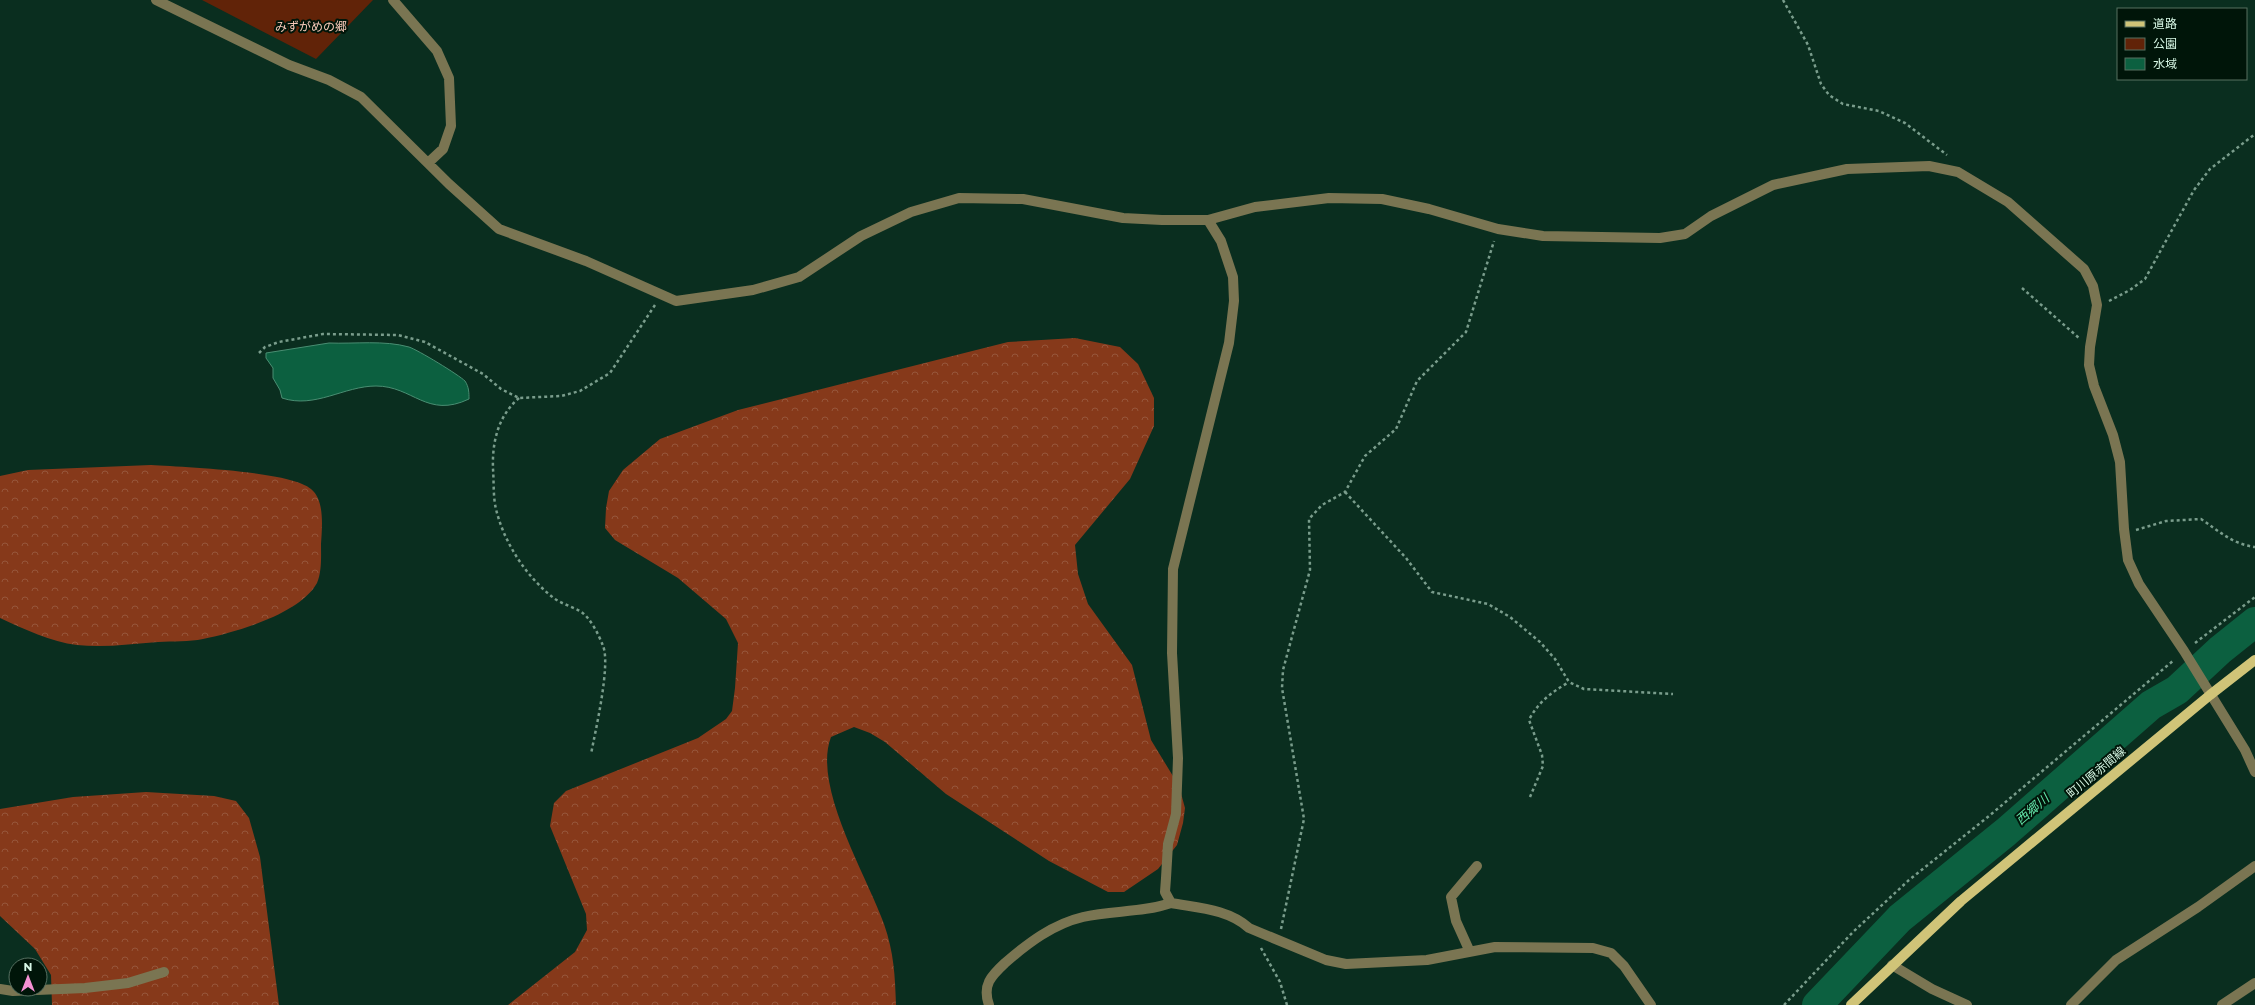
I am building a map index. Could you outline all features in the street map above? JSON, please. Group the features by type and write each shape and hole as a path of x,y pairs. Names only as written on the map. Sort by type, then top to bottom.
{"main road":[{"name":"町川原赤間線","path":"1851,1005 1961,901 2210,695 2255,660"}],"street":[{"path":"156,0 289,65 328,80 361,97 428,163 499,229 586,261 676,301 753,290 799,277 861,236 911,212 959,198 1023,199 1123,218 1208,220 1255,207 1322,199 1382,199 1429,209 1498,228 1544,236 1660,238 1685,234 1711,216 1773,185 1847,169 1929,166 1958,172 2008,202 2084,269 2093,286 2097,304 2090,347 2089,365 2094,386 2113,435 2120,462 2128,560 2139,584 2245,750 2255,772"},
{"path":"393,0 434,53 449,78 451,126 443,150 428,163"},
{"path":"1171,903 1165,892 1168,844 1176,814 1178,758 1172,653 1173,569 1229,342 1234,301 1233,277 1221,241 1208,220"},
{"path":"1470,952 1456,921 1451,897 1477,866"},
{"path":"2070,1005 2116,960 2198,907 2255,866"},
{"path":"989,1005 986,997 988,981 1027,943 1060,925 1083,917 1154,909 1171,903 1221,912 1239,919 1249,928 1279,939 1326,960 1346,964 1427,960 1495,947 1593,948 1611,953 1624,966 1651,1005"},
{"path":"1892,965 1932,989 1967,1005"},
{"path":"0,989 12,991 85,988 128,983 164,972"},
{"path":"2222,1005 2255,983"}],"path":[{"path":"1783,0 1808,45 1821,84 1829,95 1843,104 1879,111 1906,123 1944,152 1958,172"},
{"path":"2097,304 2117,297 2145,279 2194,190 2210,169 2255,134"},
{"path":"1279,939 1304,819 1282,688 1283,670 1310,570 1309,519 1322,505 1345,492 1365,456 1396,429 1417,381 1466,332 1498,228"},
{"path":"2022,288 2090,347"},
{"path":"259,353 265,347 279,342 323,334 398,335 431,345 482,374 502,389 519,398 561,396 580,391 610,373 655,307 659,293"},
{"path":"519,398 503,416 494,440 493,462 496,508 510,547 520,560 539,583 556,599 582,612 604,648 605,678 591,754"},
{"path":"1345,492 1406,558 1432,592 1488,604 1510,618 1540,642 1555,659 1569,682 1584,689 1673,694"},
{"path":"2125,534 2166,520 2201,519 2226,538 2242,545 2255,547"},
{"path":"1784,1005 1853,932 1909,880 2255,597"},
{"path":"1530,797 1543,766 1542,755 1529,720 1536,707 1553,692 1569,682"},
{"path":"1249,928 1280,982 1287,1005"}],"green space":[{"name":"みずがめの郷","path":"202,0 373,0 316,59"},
{"path":"1075,338 1120,347 1138,364 1154,398 1154,426 1130,479 1075,545 1078,574 1088,604 1132,665 1151,740 1179,786 1185,808 1183,823 1177,845 1158,869 1124,892 1108,892 1049,861 946,794 885,742 870,733 854,727 831,737 827,757 829,780 835,805 844,831 884,924 890,945 893,964 896,1005 508,1005 575,952 587,930 586,914 550,826 554,803 566,791 698,738 726,719 732,711 738,643 726,619 678,578 615,540 605,528 609,491 623,470 660,439 738,410 1008,342"},
{"path":"151,465 259,474 282,478 299,483 311,489 319,500 322,522 320,574 317,583 309,594 297,604 266,620 232,632 192,641 107,646 77,645 57,641 28,631 0,618 0,476 28,470"},
{"path":"146,792 214,796 236,801 249,818 260,857 279,1005 52,1005 51,975 48,970 48,957 40,957 35,949 0,916 0,809 73,797"}],"water":[{"path":"329,343 380,343 409,347 438,363 465,381 469,392 469,399 454,404 431,404 389,387 376,386 352,389 306,401 294,401 282,398 280,390 273,378 273,368 266,358 266,353"}],"waterway":[{"name":"西郷川","path":"1817,1005 1900,918 2006,832 2151,705 2177,690 2220,650 2255,622"}]}
